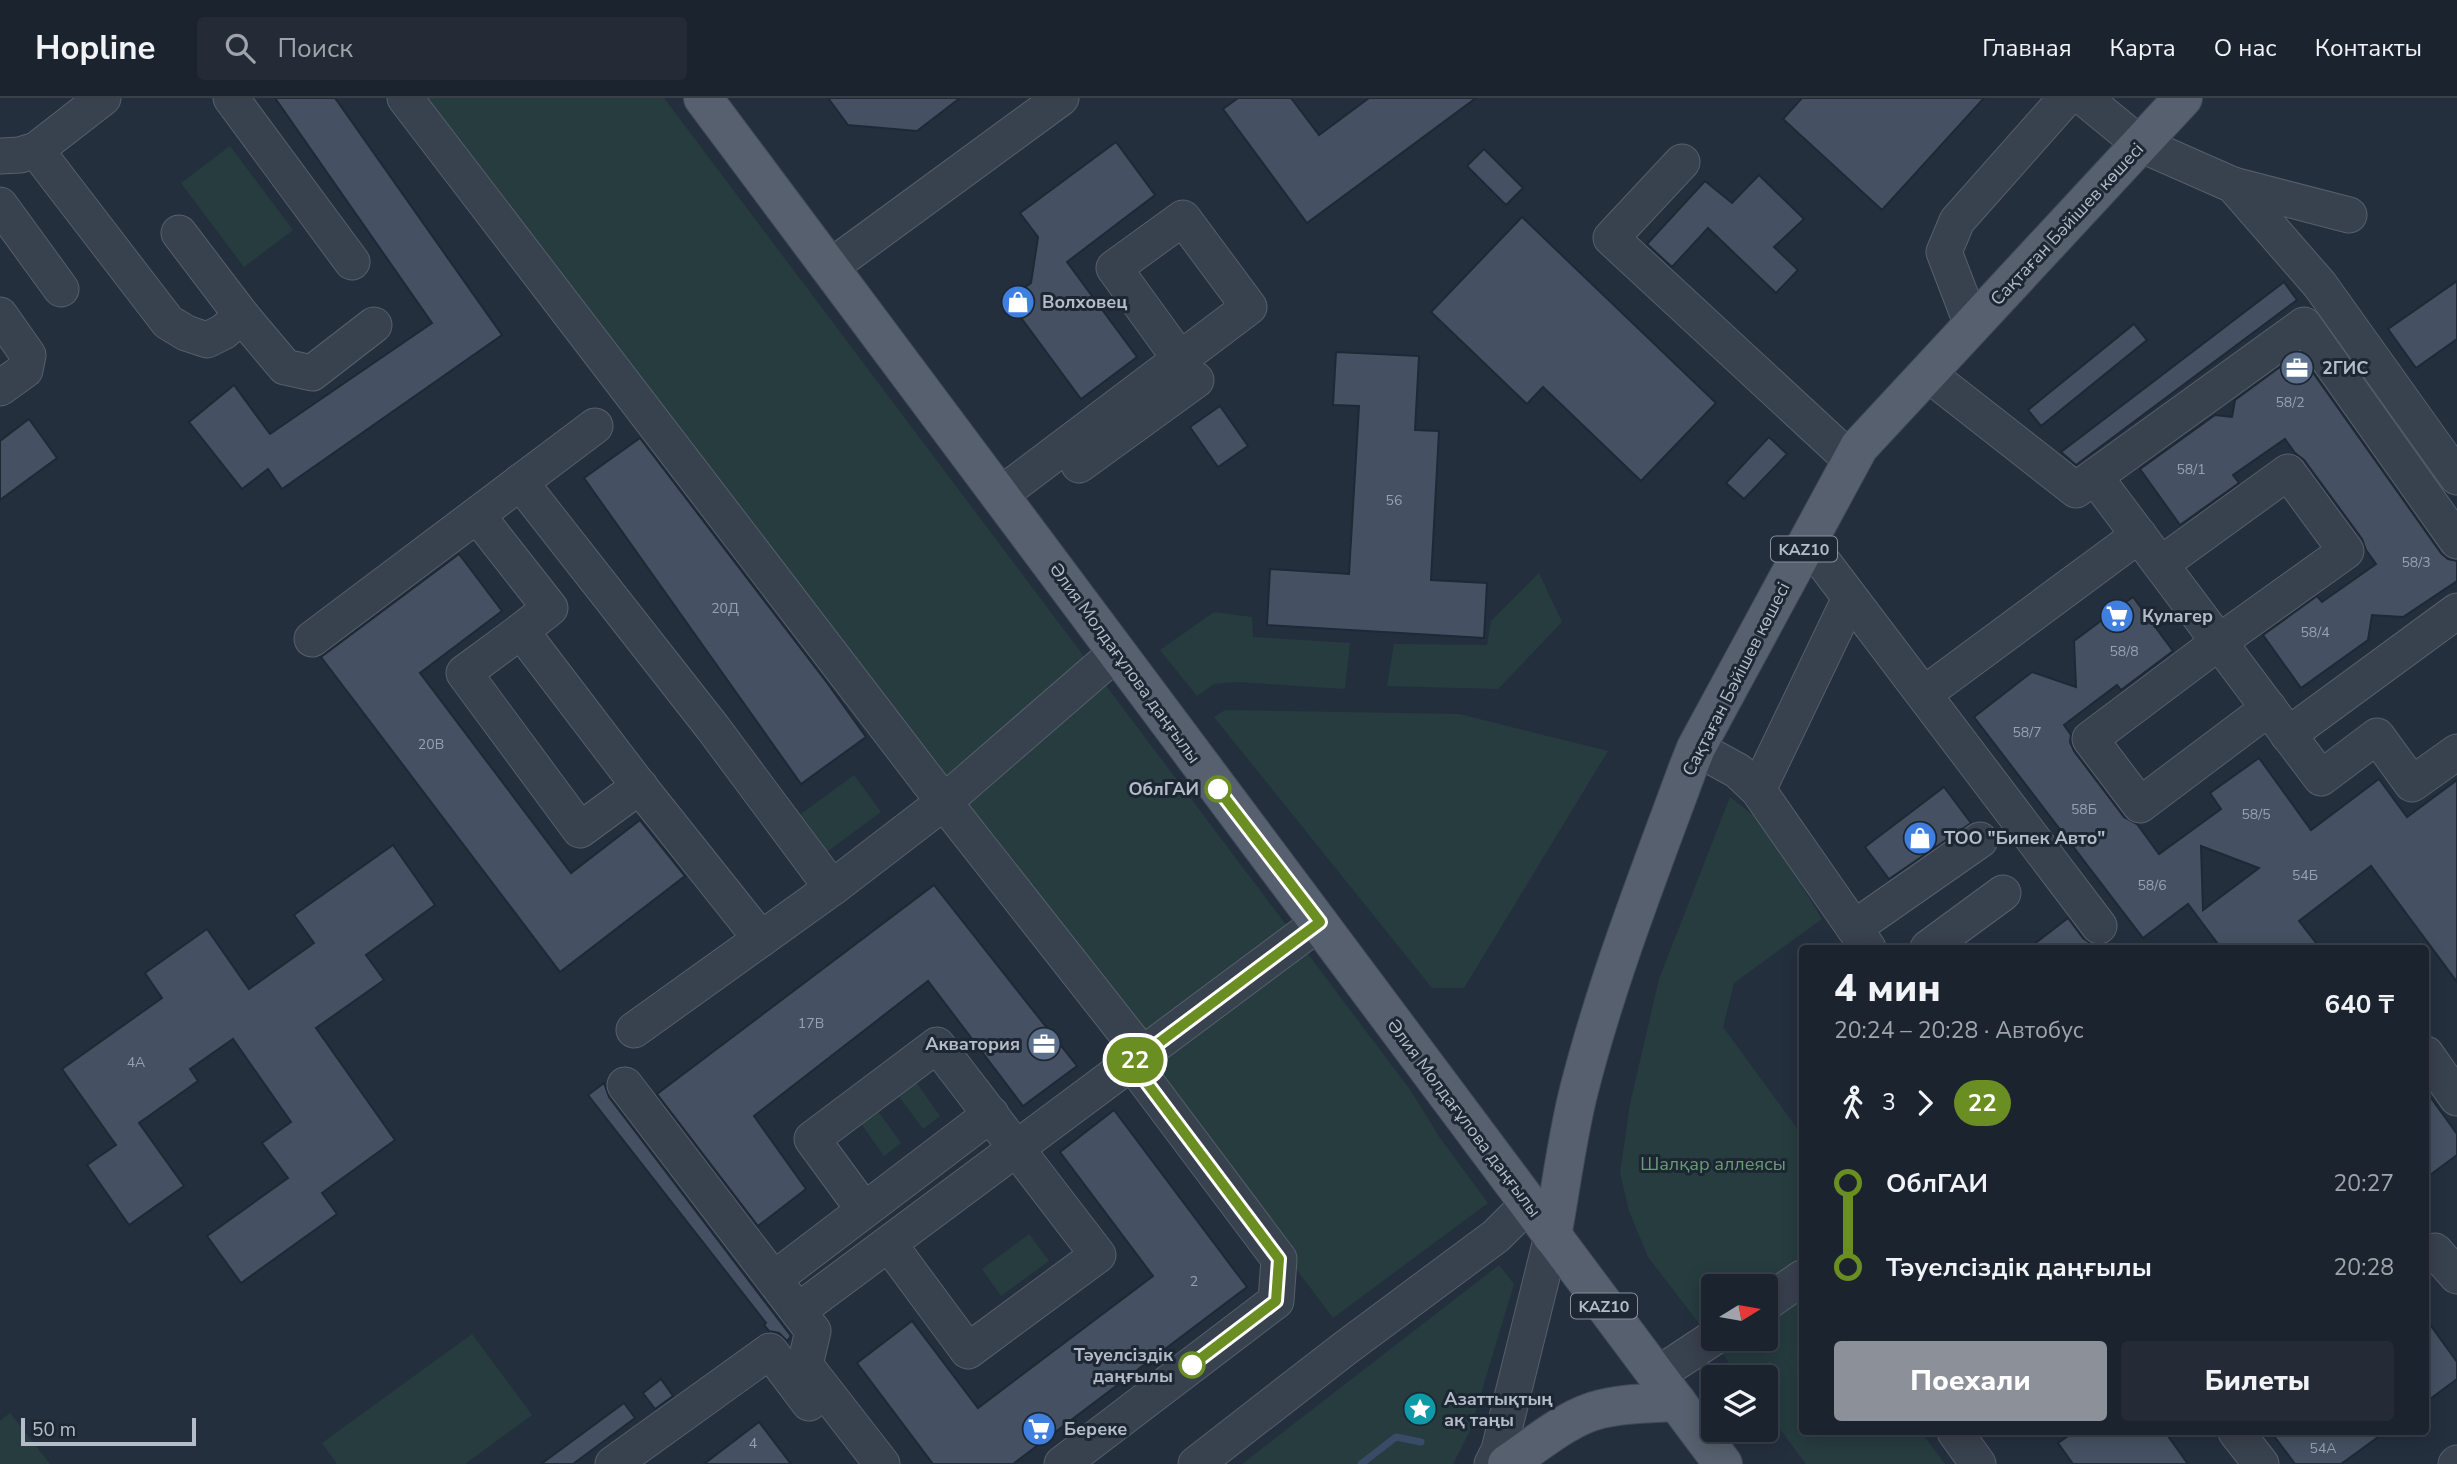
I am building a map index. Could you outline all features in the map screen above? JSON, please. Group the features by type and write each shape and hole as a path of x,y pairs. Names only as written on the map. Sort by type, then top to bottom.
{"main road":[{"name":"Әлия Молдағұлова даңғылы","path":"703,98 1723,1464"},
{"name":"Сақтаған Бәйішев көшесі","path":"1552,1236 1578,1093 1608,989 1696,748 1859,447 2183,98"},
{"name":"Сақтаған Бәйішев көшесі","path":"1528,1204 1578,1093"},
{"path":"1507,1464 1576,1419 1598,1409 1624,1404 1667,1389"}],"street":[{"path":"0,156 20,155 36,150 103,98"},
{"path":"231,98 352,262"},
{"path":"405,98 1138,1059 1279,1259 1276,1301 1062,1464"},
{"path":"829,268 1061,98"},
{"path":"1972,325 1944,252 1957,221 2066,98"},
{"path":"2084,98 2140,144 2234,185 2349,215"},
{"path":"36,150 168,323 207,340 223,332 242,316"},
{"path":"1682,162 1611,238 1852,461"},
{"path":"2234,185 2320,285 2457,477"},
{"path":"0,205 61,289"},
{"path":"178,233 285,367 313,373 374,325"},
{"path":"0,314 28,355 25,370 0,388"},
{"path":"1928,374 2076,490 2304,325 2457,541"},
{"path":"1007,504 1188,370"},
{"path":"312,639 595,426"},
{"path":"2161,564 2288,472 2346,551 2090,739 2140,806 2457,611"},
{"path":"2095,477 2320,778 2377,736 2412,784 2457,752"},
{"path":"520,482 713,728 832,888"},
{"path":"477,515 550,608 464,673 580,830 639,786"},
{"path":"1924,694 2139,535"},
{"path":"1808,542 2099,926"},
{"path":"1758,790 1850,598"},
{"path":"521,631 639,786 761,939"},
{"path":"634,1030 832,888 944,802 1117,652"},
{"path":"1696,748 1738,771 1758,790 1861,938 1980,840"},
{"path":"1932,945 2003,893"},
{"path":"798,1311 1320,922"},
{"path":"864,1210 812,1139 936,1045 1098,1255 968,1351 889,1244"},
{"path":"2429,1059 2457,1098"},
{"path":"625,1084 813,1331 805,1365 882,1464"},
{"path":"774,1279 991,1114"},
{"path":"1196,1464 1496,1236 1528,1204"},
{"path":"1492,1464 1499,1450 1552,1236"},
{"path":"1778,1295 1799,1280"},
{"path":"1667,1389 1701,1351"},
{"path":"613,1464 649,1453 770,1352 856,1464"},
{"path":"1957,1435 1978,1464"},
{"path":"2238,1435 2261,1464"}],"green space":[{"path":"419,98 664,98 1411,1091 1440,1138 1488,1203 1333,1318"},
{"path":"230,146 293,230 244,267 181,183"},
{"path":"1539,573 1562,622 1498,689 1387,686 1394,644 1487,645 1491,621"},
{"path":"1214,612 1252,617 1253,637 1350,643 1345,689 1237,682 1214,684 1197,696 1160,650"},
{"path":"1225,710 1459,714 1608,751 1464,988 1432,988 1214,717"},
{"path":"854,775 881,812 820,857 793,820"},
{"name":"Шалқар аллеясы","path":"1730,797 1762,822 1822,919 1734,983 1723,1027 1799,1131 1799,1435 1923,1435 1945,1464 1806,1464 1778,1427 1778,1365 1731,1365 1720,1351 1778,1351 1778,1274 1701,1274 1701,1326 1648,1257 1629,1211 1620,1173 1630,1104 1659,979"},
{"path":"911,1075 940,1116 923,1129 893,1088"},
{"path":"872,1103 901,1143 884,1156 855,1115"},
{"path":"1029,1234 1049,1261 1001,1296 982,1269"},
{"path":"1499,1265 1514,1284 1469,1433 1453,1464 1242,1464"},
{"path":"472,1334 532,1415 465,1464 337,1464 322,1443"},
{"path":"10,1413 50,1464 0,1464 0,1421"}],"building":[{"path":"275,98 335,98 502,335 282,489 268,469 242,489 189,422 234,385 270,434 432,323"},
{"path":"828,98 960,98 917,131 848,125"},
{"path":"1238,98 1291,98 1319,135 1369,98 1476,98 1307,223 1223,109"},
{"path":"1802,98 1984,98 1882,210 1783,119"},
{"path":"1116,142 1155,195 1067,262 1137,357 1081,399 1008,300 1031,283 1038,237 1020,213"},
{"path":"1484,149 1523,188 1506,205 1467,166"},
{"path":"1759,175 1804,219 1774,247 1798,270 1776,293 1708,228 1672,267 1647,244 1705,181 1732,203"},
{"path":"1522,217 1716,403 1641,481 1543,387 1527,404 1431,312"},
{"path":"2457,281 2457,339 2416,368 2388,329"},
{"path":"2284,282 2297,300 2076,465 2061,452"},
{"path":"2134,324 2147,340 2041,426 2028,410"},
{"path":"1336,352 1419,356 1415,430 1439,431 1431,580 1487,583 1484,638 1267,625 1270,569 1349,574 1359,406 1333,405"},
{"path":"2299,353 2441,553 2448,559 2457,561 2457,581 2403,617 2372,615 2368,640 2301,688 2263,635 2317,596 2322,602 2376,564 2362,539 2304,460 2285,439 2233,475 2239,483 2180,525 2140,469 2215,415 2232,417 2235,400"},
{"path":"1220,406 1248,446 1218,467 1190,427"},
{"path":"29,419 57,458 0,500 0,441"},
{"path":"1769,437 1787,454 1744,499 1726,483"},
{"path":"640,438 866,737 801,784 584,478"},
{"path":"459,554 502,611 420,673 571,873 640,820 685,876 560,972 321,657"},
{"path":"2133,597 2173,651 2121,690 2117,685 2064,725 2071,735 2070,742 2074,751 2124,817 2137,824 2159,854 2221,809 2210,793 2259,758 2311,830 2379,779 2407,817 2457,780 2457,982 2371,866 2299,921 2318,945 2219,945 2188,904 2143,938 1974,717 2032,672 2076,687 2074,641","holes":["2201,846 2259,868 2203,910"]},
{"name":"ТОО \"Бипек Авто\"","path":"1944,787 1971,823 1889,879 1865,847"},
{"path":"393,845 435,905 366,955 384,980 316,1028 395,1140 322,1193 337,1214 241,1283 207,1236 288,1178 262,1143 291,1122 233,1039 190,1069 198,1081 139,1123 184,1186 129,1225 87,1165 116,1145 62,1069 162,998 145,973 207,929 249,989 314,943 294,915"},
{"path":"934,885 1077,1066 1023,1106 928,981 754,1116 806,1189 758,1226 657,1094"},
{"path":"2068,918 2083,938 2093,945 2033,945"},
{"path":"604,1083 609,1097 791,1336 787,1341 764,1325 766,1323 588,1095"},
{"path":"2429,1095 2457,1134 2457,1155 2429,1176"},
{"path":"1114,1110 1247,1287 1013,1464 933,1464 857,1363 912,1321 978,1408 1153,1276 1060,1152"},
{"path":"2429,1323 2457,1362 2457,1379 2429,1400"},
{"path":"661,1379 673,1396 655,1409 643,1393"},
{"path":"624,1403 635,1418 573,1464 541,1464"},
{"path":"759,1422 791,1464 704,1464"},
{"path":"2070,1435 2167,1435 2188,1464 2073,1464 2058,1443"},
{"path":"2273,1435 2381,1435 2341,1464 2295,1464"}],"waterway":[{"path":"1361,1464 1396,1437 1421,1442"}],"bus line":[{"name":"22","path":"1192,1365 1276,1301 1279,1259 1132,1063 1320,922 1218,789"}],"place":[{"name":"Волховец","path":"1018,302"},
{"name":"2ГИС","path":"2297,368"},
{"name":"Кулагер","path":"2117,616"},
{"name":"ОблГАИ","path":"1218,789"},
{"name":"ТОО \"Бипек Авто\"","path":"1920,838"},
{"name":"Акватория","path":"1044,1044"},
{"name":"Тәуелсіздік даңғылы","path":"1192,1365"},
{"name":"Азаттықтың ақ таңы","path":"1420,1409"},
{"name":"Береке","path":"1039,1429"}]}
